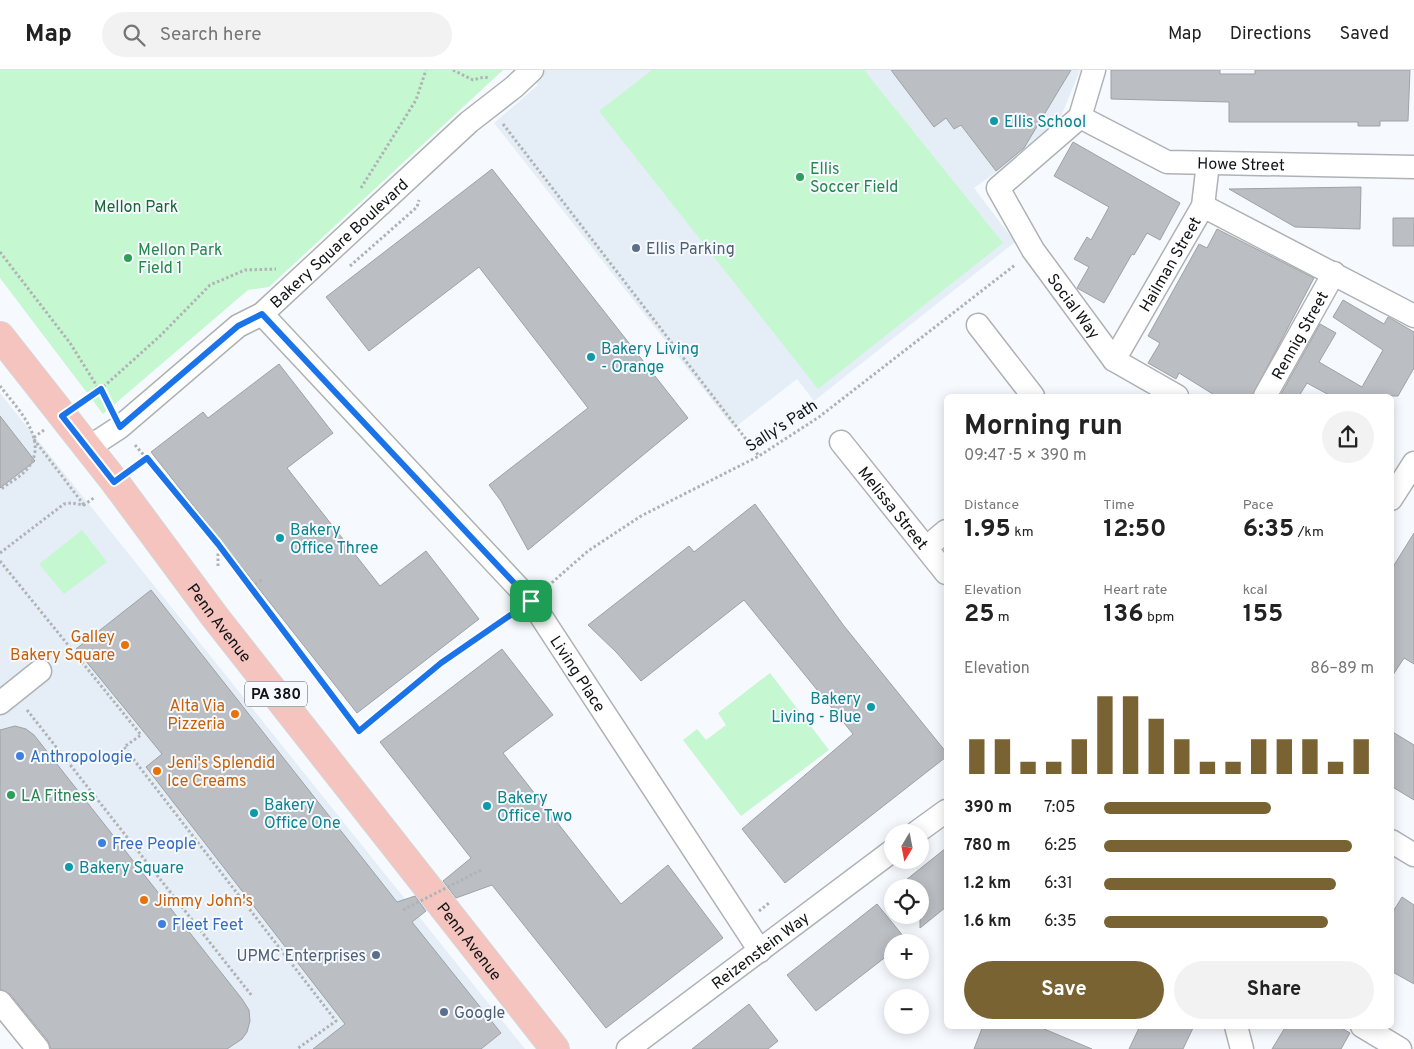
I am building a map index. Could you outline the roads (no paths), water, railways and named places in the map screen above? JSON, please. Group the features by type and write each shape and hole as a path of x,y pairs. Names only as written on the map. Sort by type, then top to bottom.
{"main road":[{"name":"Penn Avenue","path":"0,336 88,448 215,617 555,1049"}],"street":[{"name":"Bakery Square Boulevard","path":"88,448 120,427 238,326 262,314 469,122 514,88 532,70"},
{"path":"1080,117 1094,70"},
{"name":"Howe Street","path":"1080,117 1167,162 1414,167"},
{"name":"Social Way","path":"1080,117 998,188 1033,250 1114,360 1174,394"},
{"name":"Hailman Street","path":"1114,360 1204,206 1208,163"},
{"path":"1204,206 1414,316"},
{"name":"Rennig Street","path":"1266,394 1334,273"},
{"name":"Living Place","path":"262,314 531,601 760,951"},
{"path":"978,325 1031,394"},
{"name":"Melissa Street","path":"841,442 944,570"},
{"path":"1394,494 1414,463"},
{"path":"927,547 944,533"},
{"path":"6,698 40,671"},
{"path":"928,824 944,812"},
{"path":"1394,843 1414,854"},
{"name":"Reizenstein Way","path":"628,1049 884,857"},
{"path":"0,1002 38,1049"},
{"path":"1237,1029 1242,1049"},
{"path":"1367,1029 1400,1049"}],"place":[{"name":"Ellis School","path":"994,121"},
{"name":"Ellis Soccer Field","path":"800,177"},
{"name":"Ellis Parking","path":"636,248"},
{"name":"Mellon Park Field 1","path":"128,258"},
{"name":"Bakery Living - Orange","path":"591,357"},
{"name":"Bakery Office Three","path":"280,538"},
{"name":"Galley Bakery Square","path":"125,645"},
{"name":"Bakery Living - Blue","path":"871,707"},
{"name":"Alta Via Pizzeria","path":"235,714"},
{"name":"Anthropologie","path":"20,756"},
{"name":"Jeni's Splendid Ice Creams","path":"157,771"},
{"name":"LA Fitness","path":"11,795"},
{"name":"Bakery Office Two","path":"487,806"},
{"name":"Bakery Office One","path":"254,813"},
{"name":"Free People","path":"102,843"},
{"name":"Bakery Square","path":"69,867"},
{"name":"Jimmy John's","path":"144,900"},
{"name":"Fleet Feet","path":"162,924"},
{"name":"UPMC Enterprises","path":"376,955"},
{"name":"Google","path":"444,1012"}],"park label":[{"name":"Mellon Park","path":"136,206"}]}
